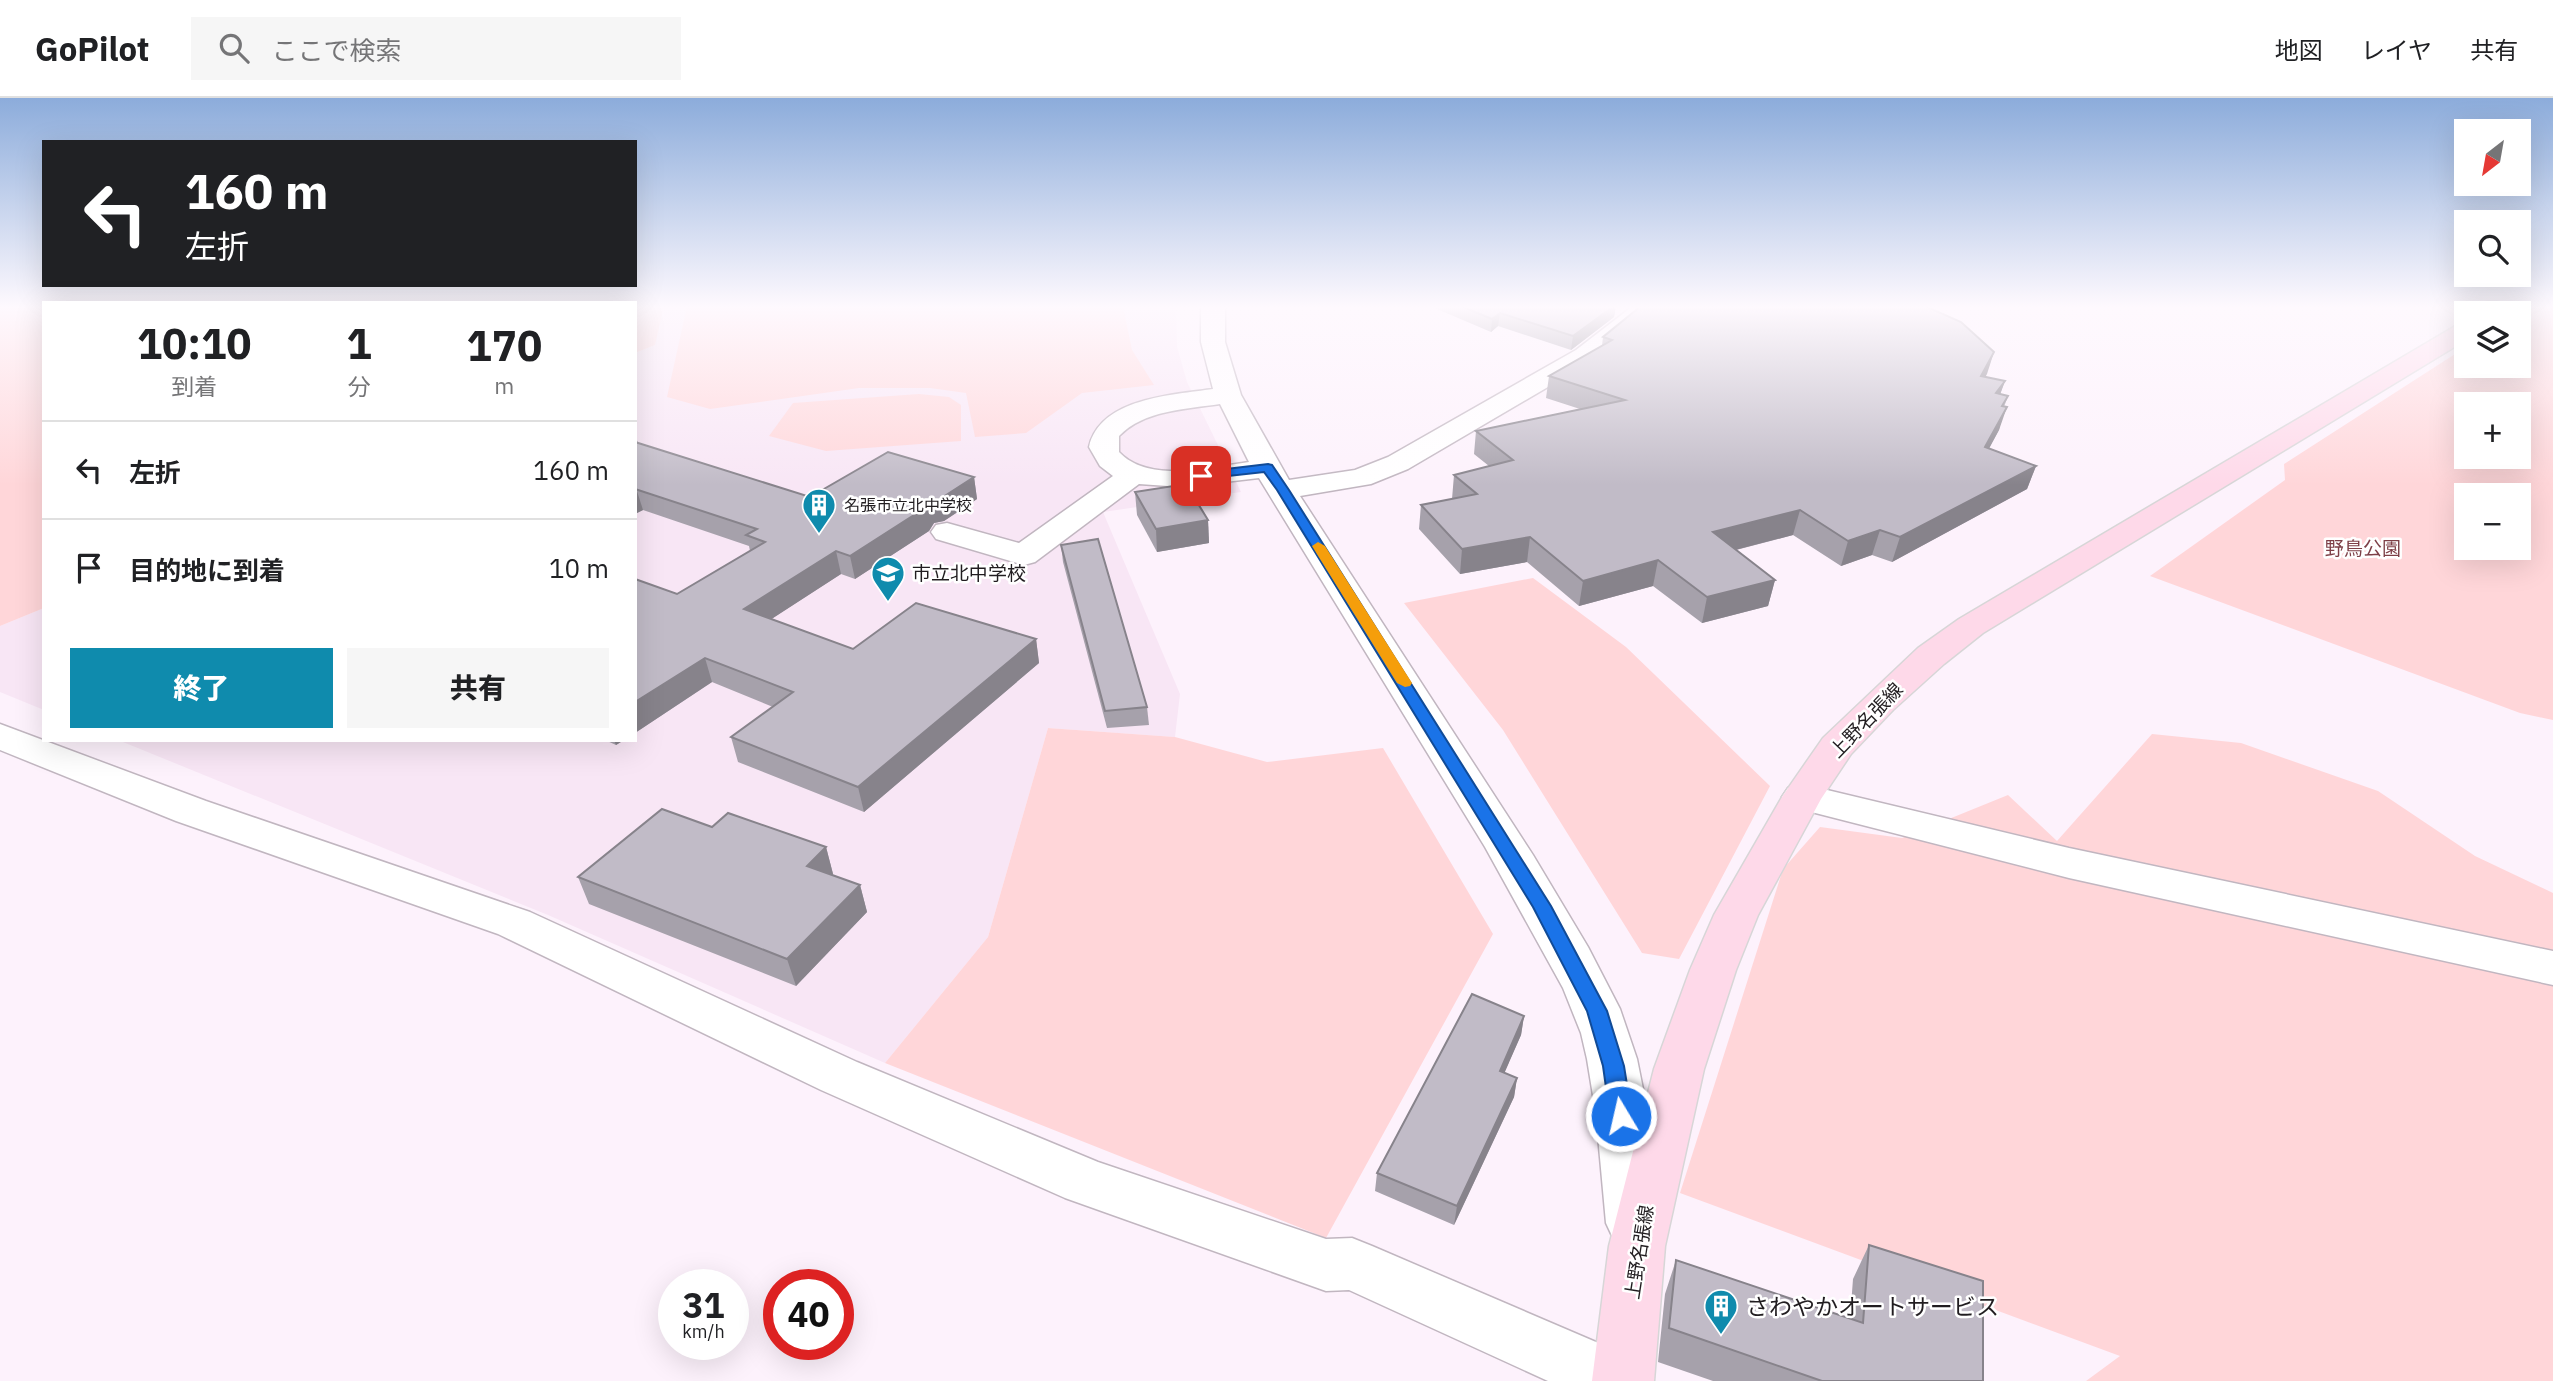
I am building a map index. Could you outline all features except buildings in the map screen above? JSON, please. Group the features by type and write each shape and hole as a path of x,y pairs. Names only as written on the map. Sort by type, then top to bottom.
{"main road":[{"name":"上野名張線","path":"1623,1381 1637,1246 1679,1069 1735,915 1802,797 1838,746 1880,702 1931,656 1971,626 2406,366"}],"street":[{"path":"1220,366 1228,396 1275,479 1506,846 1542,906 1597,1011 1613,1066 1637,1246"},
{"path":"1228,396 1142,411 1117,422 1107,431 1103,442 1105,454 1114,464 1133,474 1275,479 1361,478 1398,463 1566,366"},
{"path":"947,532 1024,555 1133,474"},
{"path":"0,736 191,811 514,923 839,1076 1084,1181 1326,1265 1352,1265 1616,1381"},
{"path":"1802,797 2069,863 2553,968"}],"shaded area":[{"name":"市立北中学校","path":"637,366 1182,366 1187,382 1241,492 1103,512 1180,694 1175,737 1048,728 988,937 885,1063 548,915 123,742 637,742"},
{"path":"42,609 42,709 0,692 0,626"}],"green space":[{"path":"0,366 42,366 42,609 0,626"},
{"path":"674,366 1142,366 1154,385 1082,393 1026,433 975,437 966,393 930,388 859,388 710,409 667,397"},
{"name":"野鳥公園","path":"2437,366 2454,366 2454,378 2531,378 2531,366 2553,366 2553,720 2520,713 2150,576 2285,480 2284,464"},
{"path":"919,394 949,397 961,405 961,441 826,451 769,436 793,403"},
{"path":"1533,578 1626,647 1770,786 1679,959 1642,953 1503,730 1404,603"},
{"path":"1048,728 1175,737 1267,762 1383,748 1493,934 1326,1238 885,1063 988,937"},
{"path":"2152,734 2241,743 2378,791 2475,856 2553,893 2553,1381 2086,1381 2120,1356 1680,1193 1783,869 1820,827 1902,838 2008,795 2057,841"}],"slow traffic":[{"path":"1318,546 1405,683"}],"place":[{"name":"名張市立北中学校","path":"819,535"},
{"name":"市立北中学校","path":"888,603"},
{"name":"さわやかオートサービス","path":"1721,1336"}],"route":[{"path":"1201,476 1268,468 1283,490 1455,762 1542,906 1597,1011 1613,1066 1621,1116"}]}
